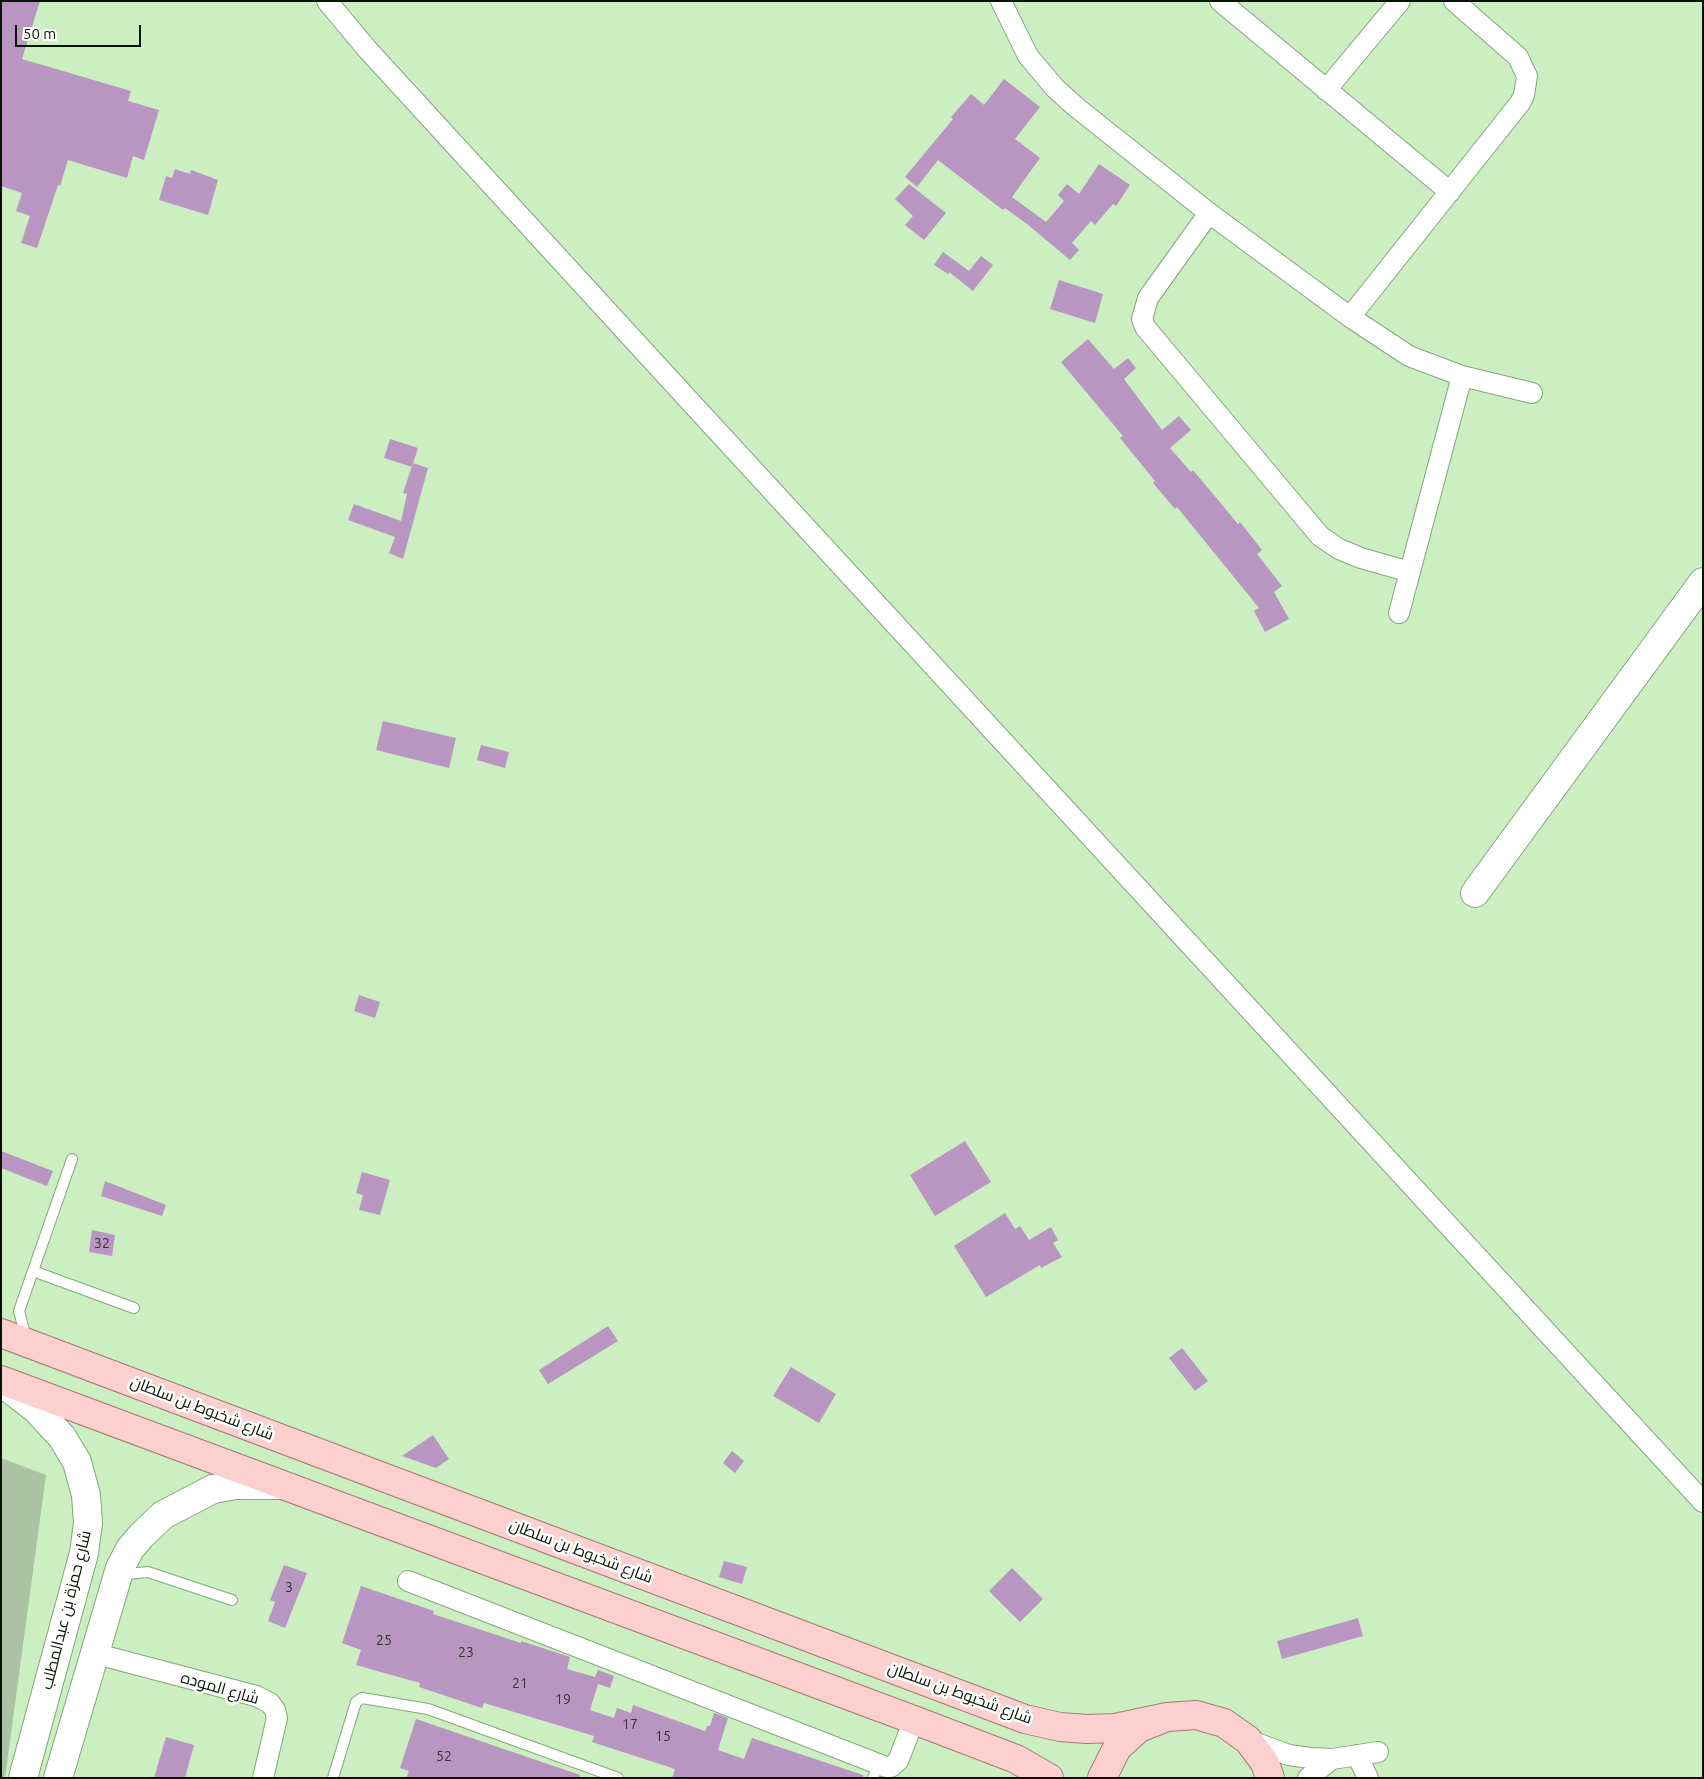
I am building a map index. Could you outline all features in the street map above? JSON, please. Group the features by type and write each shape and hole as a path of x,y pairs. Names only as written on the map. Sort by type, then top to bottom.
{"main road":[{"name":"شارع شخبوط بن سلطان","path":"5,1324 28,1343 1025,1719 1087,1730 1115,1728 1167,1717"},
{"path":"1,1381 914,1720 1016,1759 1049,1778"},
{"path":"1102,1778 1117,1748 1139,1728 1167,1717 1196,1715 1224,1723 1248,1740 1266,1763 1270,1778"}],"street":[{"path":"327,1 367,49 685,396 1703,1502"},
{"path":"1001,1 1006,15 1028,56 1055,88 1076,107 1210,213 1350,317 1408,356 1462,376 1532,393"},
{"path":"1220,1 1450,192"},
{"path":"1326,90 1400,1"},
{"path":"1350,317 1520,103 1524,95 1527,76 1518,57 1454,1"},
{"path":"1210,213 1148,298 1142,319 1145,327 1320,536 1339,549 1361,558 1410,572"},
{"path":"1399,613 1462,376"},
{"path":"1474,894 1703,582"},
{"name":"شارع حمزة بن عبدالمطلب","path":"1,1381 36,1409 62,1437 77,1462 86,1495 88,1523 84,1553 23,1778"},
{"path":"58,1778 115,1582 130,1549 163,1515 213,1489 236,1485 282,1485"},
{"path":"408,1581 876,1771 891,1768 895,1765 914,1720"},
{"name":"شارع الموده","path":"93,1653 256,1696 270,1703 275,1710 277,1718 263,1778"},
{"path":"1248,1740 1289,1755 1332,1759 1378,1752"},
{"path":"1356,1755 1368,1778"},
{"path":"1308,1778 1332,1759"}],"lane":[{"path":"5,1324 19,1311 72,1159"},
{"path":"33,1271 134,1308"},
{"path":"19,1311 28,1343"},
{"path":"115,1582 127,1574 148,1572 232,1600"},
{"path":"333,1778 356,1702 362,1698 428,1709 618,1778"}],"green space":[{"path":"1,1458 46,1475 5,1778 1,1778"}],"building":[{"path":"1,1 40,1 22,59 131,91 128,101 159,110 144,160 133,156 127,178 68,160 37,248 21,243 30,216 16,211 22,193 1,186"},
{"path":"1004,79 1040,107 1015,139 1040,158 1012,197 1046,222 1064,201 1058,195 1067,184 1079,194 1099,164 1130,185 1116,206 1113,204 1095,225 1091,221 1072,243 1079,250 1070,260 1027,224 1005,208 1003,210 938,160 917,187 905,177 971,94 984,105"},
{"path":"175,169 190,174 191,170 218,180 208,215 159,200 166,176 172,178"},
{"path":"909,184 946,213 924,240 905,225 913,216 895,199"},
{"path":"943,252 969,271 981,256 993,265 973,291 949,272 948,274 934,265"},
{"path":"1059,280 1103,294 1095,323 1050,309"},
{"path":"1088,339 1114,369 1128,358 1136,368 1124,379 1162,430 1179,416 1191,430 1170,448 1191,472 1193,470 1238,524 1240,522 1262,550 1257,554 1282,586 1274,592 1289,619 1265,632 1254,611 1259,608 1177,507 1175,509 1153,483 1155,481 1120,438 1123,436 1061,362"},
{"path":"390,439 418,448 412,467 384,458"},
{"path":"413,463 428,468 403,559 389,553 395,537 348,520 354,504 401,521 407,494 403,493"},
{"path":"383,721 456,738 449,768 376,750"},
{"path":"481,745 509,752 505,768 477,760"},
{"path":"359,995 380,1002 375,1018 354,1011"},
{"path":"965,1141 991,1182 935,1216 910,1175"},
{"path":"1,1151 53,1171 47,1186 1,1168"},
{"path":"362,1172 390,1180 380,1215 359,1210 363,1195 356,1193"},
{"path":"105,1181 166,1205 162,1216 101,1196"},
{"path":"1005,1213 1015,1229 1020,1226 1029,1240 1051,1227 1058,1240 1053,1243 1062,1257 1041,1268 1040,1265 986,1297 954,1246"},
{"path":"92,1230 115,1235 112,1256 89,1252"},
{"path":"608,1326 618,1341 548,1384 539,1370"},
{"path":"1182,1348 1208,1381 1195,1391 1169,1358"},
{"path":"791,1367 836,1394 819,1423 773,1396"},
{"path":"433,1435 449,1459 436,1468 402,1456"},
{"path":"732,1451 744,1461 735,1473 723,1463"},
{"path":"724,1561 747,1567 742,1584 719,1577"},
{"path":"284,1565 307,1573 285,1628 268,1621 275,1602 270,1600"},
{"path":"1012,1568 1043,1599 1020,1622 989,1591"},
{"path":"361,1586 434,1611 433,1614 570,1657 567,1669 595,1677 598,1670 614,1676 610,1688 598,1684 590,1710 614,1718 617,1708 631,1713 633,1705 705,1731 707,1726 710,1726 714,1713 728,1718 718,1750 744,1759 752,1738 863,1775 863,1778 672,1778 675,1769 592,1742 594,1736 484,1703 482,1708 419,1687 420,1683 356,1665 361,1650 342,1643"},
{"path":"1358,1618 1363,1636 1282,1659 1277,1641"},
{"path":"416,1719 580,1775 580,1778 406,1778 409,1771 400,1768"},
{"path":"166,1737 194,1745 185,1778 154,1778"}]}
